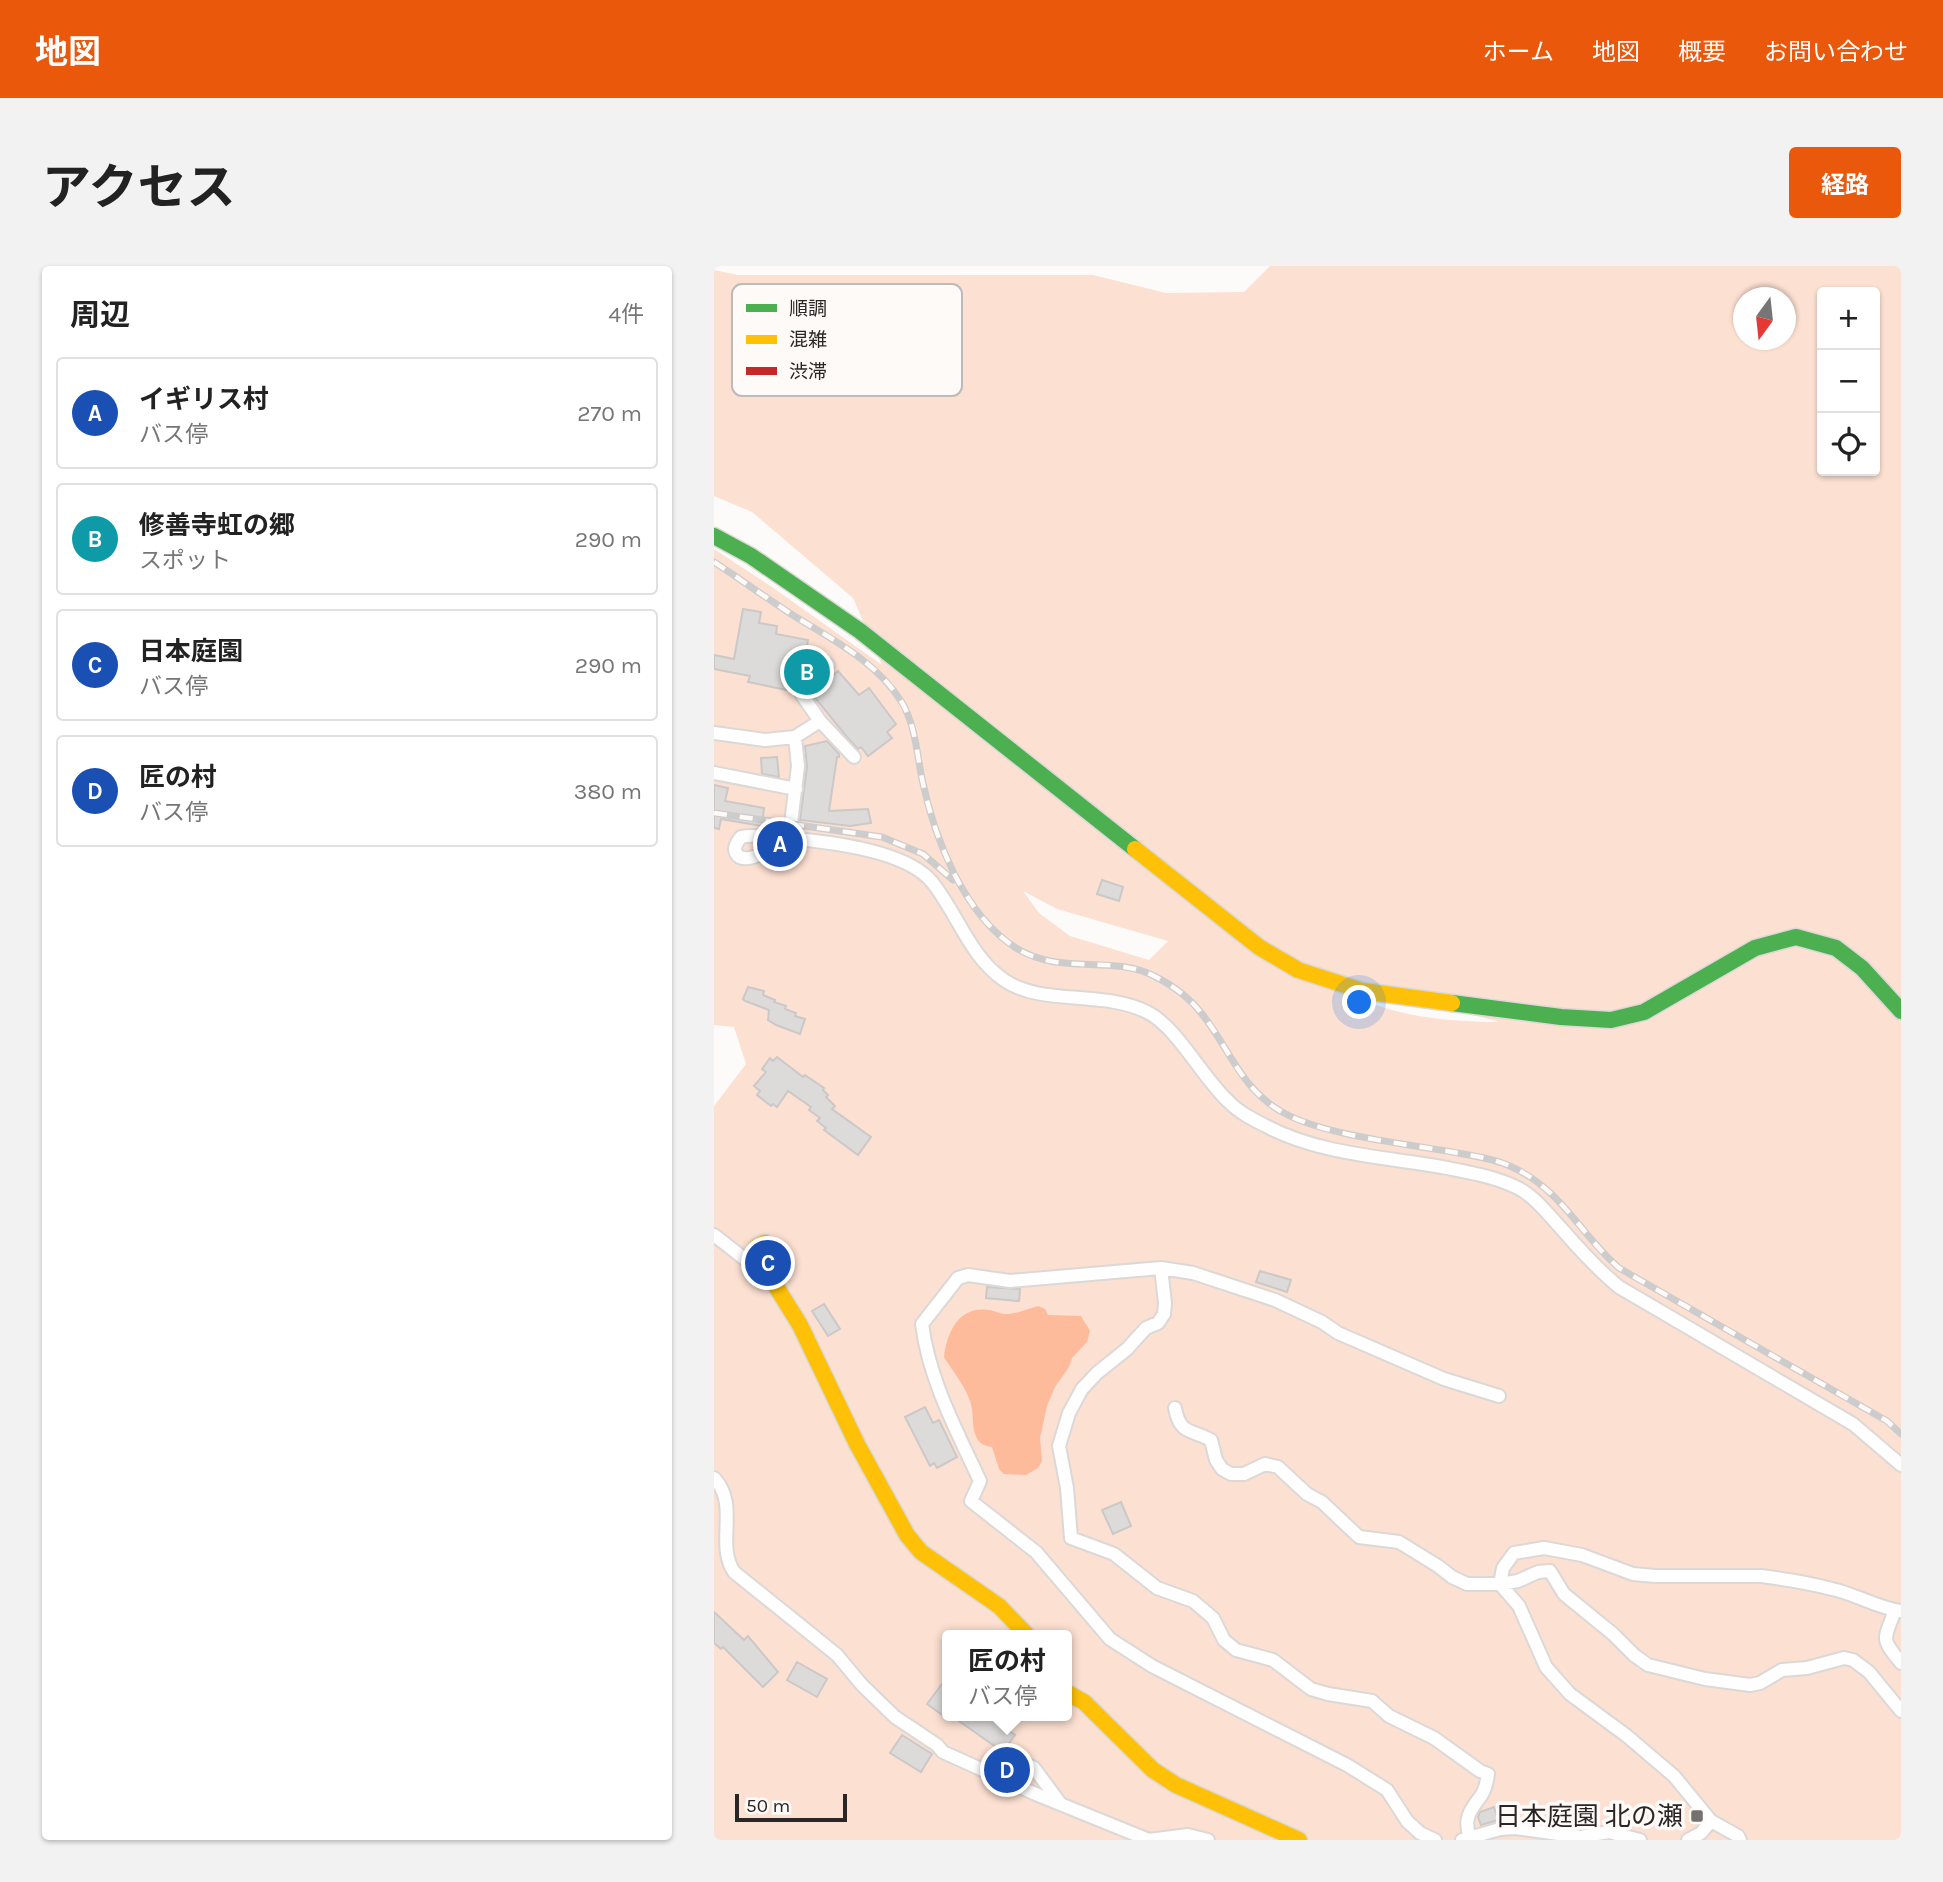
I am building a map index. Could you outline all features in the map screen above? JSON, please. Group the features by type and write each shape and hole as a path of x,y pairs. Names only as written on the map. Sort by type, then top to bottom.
{"street":[{"path":"714,536 751,556 860,631 1259,947 1298,970 1363,991 1561,1017 1611,1020 1644,1012 1755,948 1796,937 1836,948 1862,968 1901,1011"},
{"path":"828,665 806,686 802,695 820,721 854,757"},
{"path":"714,733 765,740 795,737 820,721"},
{"path":"795,737 798,766 789,839 843,844 913,867 931,881 975,949 1003,979 1017,986 1059,996 1123,1002 1149,1012 1168,1029 1228,1103 1287,1136 1327,1148 1467,1171 1520,1189 1546,1211 1600,1271 1619,1287 1853,1424 1901,1465"},
{"path":"714,773 796,789"},
{"path":"714,1235 746,1260 761,1261 800,1325 858,1444 907,1535 921,1552 999,1606 1022,1630"},
{"path":"1161,1268 1166,1303 1164,1314 1157,1323 1146,1328 1097,1373 1082,1389 1069,1413 1059,1446 1072,1538 1114,1554 1157,1588 1193,1601 1213,1618 1224,1640 1236,1650 1273,1660 1311,1689 1372,1701 1389,1716 1434,1738 1488,1774 1483,1794 1471,1807 1466,1839 1500,1829 1515,1828 1580,1837 1609,1832 1640,1840"},
{"path":"1435,1840 1420,1833 1407,1821 1387,1790 1347,1765 1152,1667 1110,1639 1036,1552 971,1501 980,1481 946,1408 925,1350 922,1324 958,1278 968,1275 1010,1281 1161,1268 1193,1273 1275,1300 1322,1322 1338,1333 1444,1378 1499,1396"},
{"path":"1175,1408 1181,1427 1189,1433 1200,1434 1211,1440 1216,1460 1222,1469 1231,1474 1244,1474 1265,1464 1278,1467 1307,1494 1322,1502 1359,1537 1399,1542 1467,1584 1500,1584 1518,1581 1538,1572 1550,1572 1564,1594 1613,1634 1634,1656 1648,1665 1750,1685 1760,1683 1783,1670 1807,1668 1844,1658 1853,1660 1869,1672 1901,1711"},
{"path":"714,1478 724,1488 727,1561 734,1572 836,1655 895,1717 937,1745 943,1752 1061,1804 1150,1839 1188,1835 1208,1840"},
{"path":"1500,1584 1503,1567 1514,1553 1544,1548 1582,1555 1633,1574 1760,1576 1833,1589 1898,1611 1886,1636 1886,1644 1901,1663"},
{"path":"1500,1584 1519,1606 1546,1667 1570,1694 1627,1736 1674,1776 1711,1821 1738,1836 1740,1840"},
{"path":"1072,1695 1099,1715 1153,1770 1176,1785 1299,1840"},
{"path":"1005,1780 1018,1766 1025,1764 1034,1768 1061,1804"},
{"path":"1688,1840 1701,1833 1711,1821"}],"shaded area":[{"path":"1270,266 1901,266 1901,1840 714,1840 714,1106 746,1064 734,1027 714,1025 714,549 882,665 853,598 752,512 714,496 714,270 738,275 1093,275 1166,293 1244,292","holes":["1023,891 1057,909 1168,941 1149,960 1070,936 1039,913","1337,982 1497,1021 1498,1022 1458,1021 1391,1010 1370,1003"]},
{"path":"1038,1306 1045,1309 1048,1315 1081,1316 1090,1331 1087,1342 1072,1358 1047,1406 1040,1438 1042,1461 1038,1468 1026,1475 1004,1474 999,1469 992,1447 978,1440 970,1401 944,1357 952,1330 969,1312 988,1310 1009,1314"}],"building":[{"path":"743,609 761,612 759,623 777,626 776,634 808,640 806,652 795,650 787,690 748,682 750,676 714,669 714,655 734,659"},
{"path":"838,671 859,695 869,688 896,724 887,732 892,738 868,756 847,737 812,694"},
{"path":"827,741 839,754 829,811 868,809 871,823 850,826 800,820 807,767 805,746"},
{"path":"777,757 779,777 762,774 761,758"},
{"path":"714,785 728,788 725,801 764,808 762,826 721,819 719,829 714,828"},
{"path":"1102,880 1123,887 1119,901 1097,894"},
{"path":"748,987 764,991 763,995 786,1006 785,1009 796,1013 795,1016 805,1019 800,1034 768,1020 769,1010 745,1001 743,999"},
{"path":"777,1057 803,1077 805,1075 824,1088 828,1095 826,1097 835,1106 832,1109 871,1137 858,1155 824,1130 826,1128 817,1121 820,1118 809,1110 811,1107 788,1091 777,1107 773,1104 771,1106 757,1095 760,1091 754,1086 766,1072 762,1069 770,1058 773,1061"},
{"path":"1260,1271 1291,1280 1287,1292 1256,1282"},
{"path":"987,1287 1020,1289 1019,1301 986,1298"},
{"path":"824,1304 840,1329 828,1336 812,1311"},
{"path":"925,1407 933,1423 939,1420 957,1457 937,1468 934,1463 930,1466 905,1417"},
{"path":"1121,1502 1131,1526 1113,1534 1102,1510"},
{"path":"714,1612 744,1640 748,1636 778,1672 763,1687 723,1647 721,1649 714,1643"},
{"path":"797,1662 827,1679 817,1697 787,1680"},
{"path":"942,1684 942,1715 927,1704"},
{"path":"959,1721 996,1721 1015,1735 1003,1752"},
{"path":"902,1735 932,1754 921,1772 890,1753"},
{"path":"1494,1807 1498,1820 1481,1825 1478,1817 1480,1812"}],"railway":[{"path":"714,562 865,662 901,701 915,739 934,825 954,873 981,915 997,933 1016,948 1050,961 1120,966 1154,976 1167,983 1186,997 1202,1014 1237,1068 1257,1093 1269,1104 1302,1121 1368,1138 1485,1158 1512,1167 1558,1200 1619,1268 1887,1421 1901,1434"},
{"path":"714,813 882,837 923,854 953,880"}],"traffic: fast":[{"path":"714,536 751,556 860,631 1135,849"},
{"path":"1452,1003 1561,1017 1611,1020 1644,1012 1755,948 1796,937 1836,948 1862,968 1901,1011"}],"traffic: slow":[{"path":"1135,849 1259,947 1298,970 1363,991 1452,1003"},
{"path":"764,1264 770,1249 765,1243 757,1247 759,1259 800,1325 857,1444 907,1535 921,1552 999,1606 1022,1630"},
{"path":"1072,1695 1084,1702 1153,1770 1176,1785 1299,1840"}],"place":[{"name":"修善寺虹の郷","path":"807,672"},
{"name":"イギリス村","path":"780,844"},
{"name":"日本庭園","path":"768,1263"},
{"name":"匠の村","path":"1007,1770"},
{"name":"日本庭園 北の瀬","path":"1697,1816"}]}
